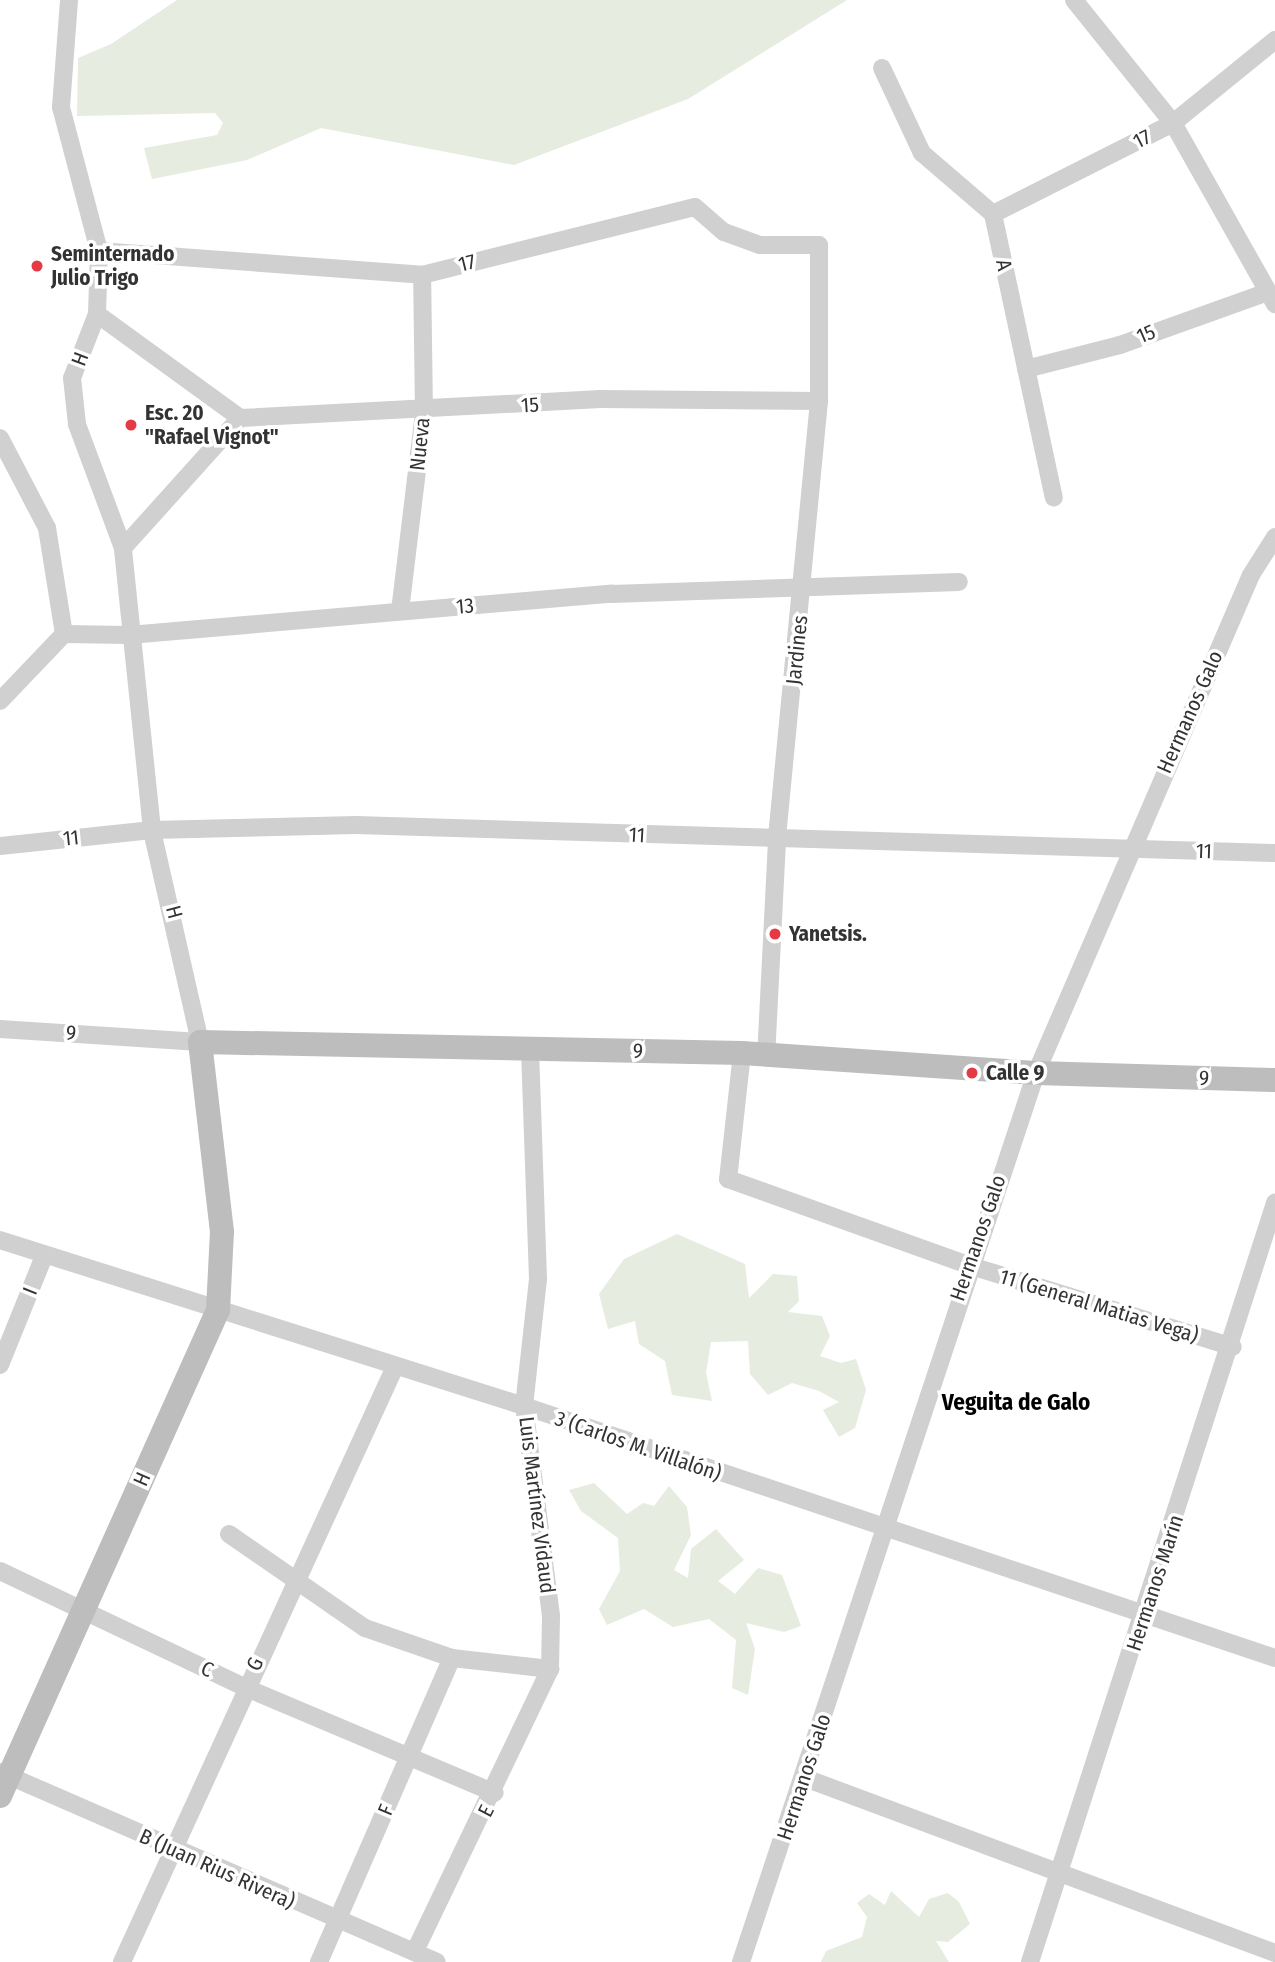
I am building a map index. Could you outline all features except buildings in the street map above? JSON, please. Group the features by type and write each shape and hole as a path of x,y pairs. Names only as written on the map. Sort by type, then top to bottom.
{"street":[{"path":"1074,0 1173,124 1270,298"},
{"name":"H","path":"3,1781 218,1310 222,1232 200,1042 152,830 129,635 123,548 76,412 72,378 97,314 99,251 61,107 70,1"},
{"name":"17","path":"993,214 1173,124 1275,40"},
{"path":"882,68 922,153 993,214"},
{"name":"17","path":"99,251 422,275 695,207 724,232 760,245 819,245"},
{"name":"A","path":"993,214 1054,498"},
{"name":"Jardines","path":"728,1179 754,1054 803,586 819,401 819,245"},
{"name":"Nueva","path":"400,611 424,412 422,275"},
{"name":"15","path":"1026,369 1120,345 1270,298"},
{"path":"97,314 240,418 123,548"},
{"name":"15","path":"240,418 424,412 600,400 819,401"},
{"path":"0,438 47,528 64,634 0,701"},
{"name":"Hermanos Galo","path":"741,1962 805,1778 881,1530 968,1265 1036,1073 1130,848 1251,575 1275,537"},
{"name":"13","path":"64,634 129,635 400,611 803,586 959,582"},
{"name":"11","path":"0,846 152,830 356,825 777,841 1275,853"},
{"name":"9","path":"0,1028 200,1042 754,1054 1036,1073 1275,1080"},
{"name":"Luis Martínez Vidaud","path":"530,1048 538,1279 524,1406 551,1616 550,1669"},
{"name":"11 (General Matias Vega)","path":"728,1179 968,1265 1233,1347"},
{"name":"Hermanos Marín","path":"1030,1962 1063,1874 1233,1347 1275,1203"},
{"name":"3 (Carlos M. Villalón)","path":"0,1240 394,1369 524,1406 881,1530 1144,1618 1275,1658"},
{"name":"I","path":"0,1365 44,1256"},
{"name":"G","path":"122,1962 174,1851 244,1687 394,1369"},
{"path":"229,1534 365,1628 452,1658 550,1669"},
{"name":"C","path":"0,1571 83,1608 244,1687 495,1793"},
{"name":"F","path":"319,1962 452,1658"},
{"name":"E","path":"415,1951 495,1793 550,1669"},
{"path":"805,1778 1275,1953"},
{"name":"B (Juan Rius Rivera)","path":"3,1781 436,1962"}],"shaded area":[{"path":"177,0 847,0 688,99 514,165 321,128 247,160 152,179 144,148 217,135 223,123 215,113 77,116 78,58 111,44"},
{"path":"677,1234 745,1264 749,1298 773,1274 797,1276 799,1301 788,1312 822,1316 830,1336 820,1356 841,1363 856,1359 866,1390 855,1428 839,1437 823,1410 839,1402 819,1391 792,1383 768,1395 750,1374 748,1341 711,1342 706,1373 712,1401 672,1395 665,1361 639,1344 635,1321 608,1329 599,1294 624,1259"},
{"path":"594,1483 627,1514 643,1503 654,1506 669,1486 687,1507 691,1535 674,1570 688,1578 691,1549 716,1529 744,1560 718,1581 735,1594 758,1568 782,1575 801,1626 784,1632 746,1623 755,1649 748,1695 732,1688 736,1640 709,1619 673,1627 644,1609 607,1625 599,1609 620,1571 618,1538 581,1511 569,1490"},
{"path":"891,1891 919,1917 929,1899 948,1893 959,1902 970,1924 948,1942 936,1941 949,1962 821,1962 826,1951 862,1937 867,1917 857,1903 869,1894 885,1905"}],"place":[{"name":"Seminternado Julio Trigo","path":"37,266"},
{"name":"Esc. 20 \"Rafael Vignot\"","path":"131,425"},
{"name":"Yanetsis.","path":"775,934"},
{"name":"Calle 9","path":"972,1073"}],"district":[{"name":"Veguita de Galo","path":"1016,1402"}]}
